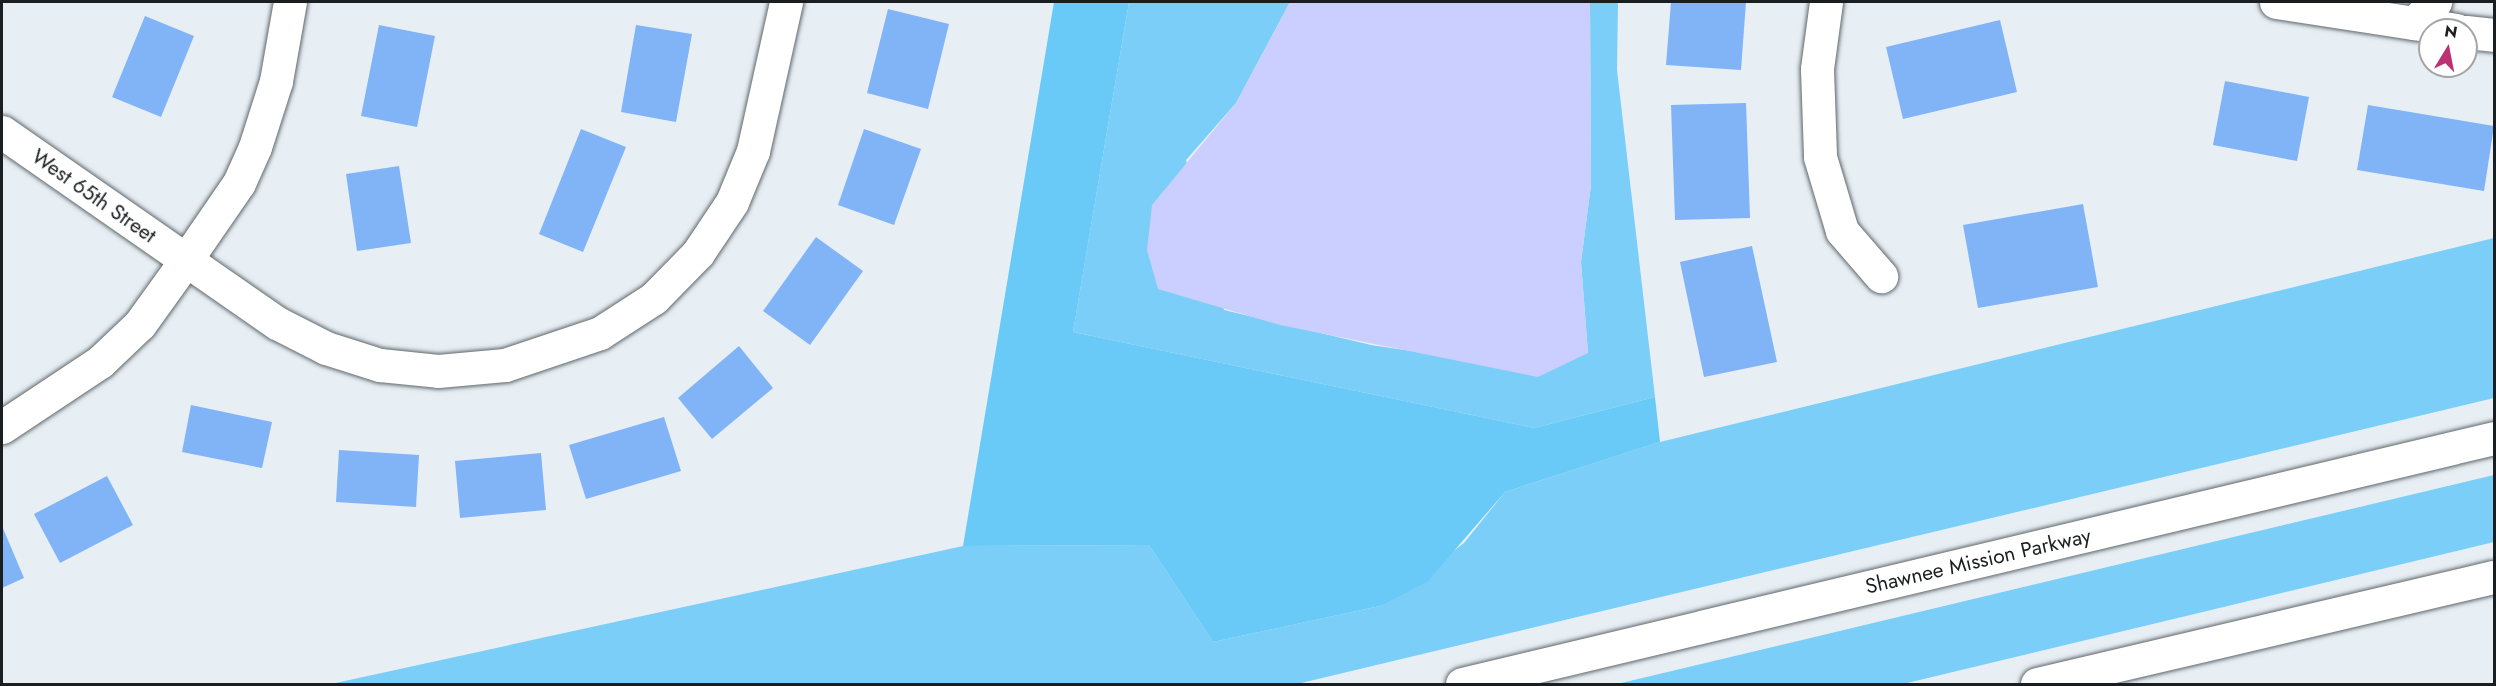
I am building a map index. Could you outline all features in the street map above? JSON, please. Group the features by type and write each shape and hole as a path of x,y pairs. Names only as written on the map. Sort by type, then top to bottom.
{"main road":[{"name":"West 65th Street","path":"2,132 277,323 326,348 380,365 472,370 538,358 600,333 654,298 698,253 732,202 768,88 786,2"},
{"path":"1826,2 1817,69 1820,157 1842,231 1881,276"},
{"path":"2276,2 2425,12"},
{"path":"2,427 100,363 141,324 239,183 255,147 276,81 289,6"},
{"path":"2478,33 2494,35"},
{"name":"Shawnee Mission Parkway","path":"1462,684 2494,438"},
{"path":"2037,684 2494,577"}],"shaded area":[{"path":"1054,2 1129,2 1073,332 1534,428 1655,397 1660,442 1505,492 1427,582 1380,606 1213,642 1149,545 963,546"},
{"path":"1129,2 1290,2 1236,103 1186,160 1224,310 1371,345 1465,359 1588,353 1581,262 1591,185 1590,2 1618,2 1617,70 1655,397 1534,428 1073,332"},
{"path":"1290,2 1590,2 1591,185 1581,262 1588,353 1538,377 1280,325 1158,289 1147,250 1152,205 1236,103"},
{"path":"2494,238 2494,398 1297,684 331,684 963,546 1149,545 1213,642 1380,606 1464,543 1505,492 1660,442"},
{"path":"2494,475 2494,542 1903,684 1617,684"}],"building":[{"path":"1671,2 1746,2 1741,70 1666,65"},
{"path":"888,9 949,24 928,109 867,93"},
{"path":"145,16 194,36 161,117 112,97"},
{"path":"2000,20 2017,92 1903,119 1886,47"},
{"path":"379,25 435,36 417,127 361,116"},
{"path":"636,25 692,34 676,122 621,112"},
{"path":"2225,81 2309,97 2297,161 2213,145"},
{"path":"1746,103 1750,218 1675,220 1671,105"},
{"path":"2368,105 2494,126 2484,191 2357,170"},
{"path":"581,129 626,147 583,252 539,234"},
{"path":"864,129 921,149 894,225 838,205"},
{"path":"399,166 411,243 357,251 346,174"},
{"path":"2083,204 2098,287 1978,308 1963,225"},
{"path":"816,237 863,271 810,345 763,311"},
{"path":"1752,246 1777,362 1704,377 1680,262"},
{"path":"739,346 773,388 712,439 678,398"},
{"path":"191,405 272,422 262,468 182,452"},
{"path":"664,417 681,471 586,499 569,445"},
{"path":"339,450 419,455 416,507 336,502"},
{"path":"541,453 546,510 460,518 455,461"},
{"path":"107,476 133,525 60,563 34,514"},
{"path":"2,526 24,578 2,588"}]}
